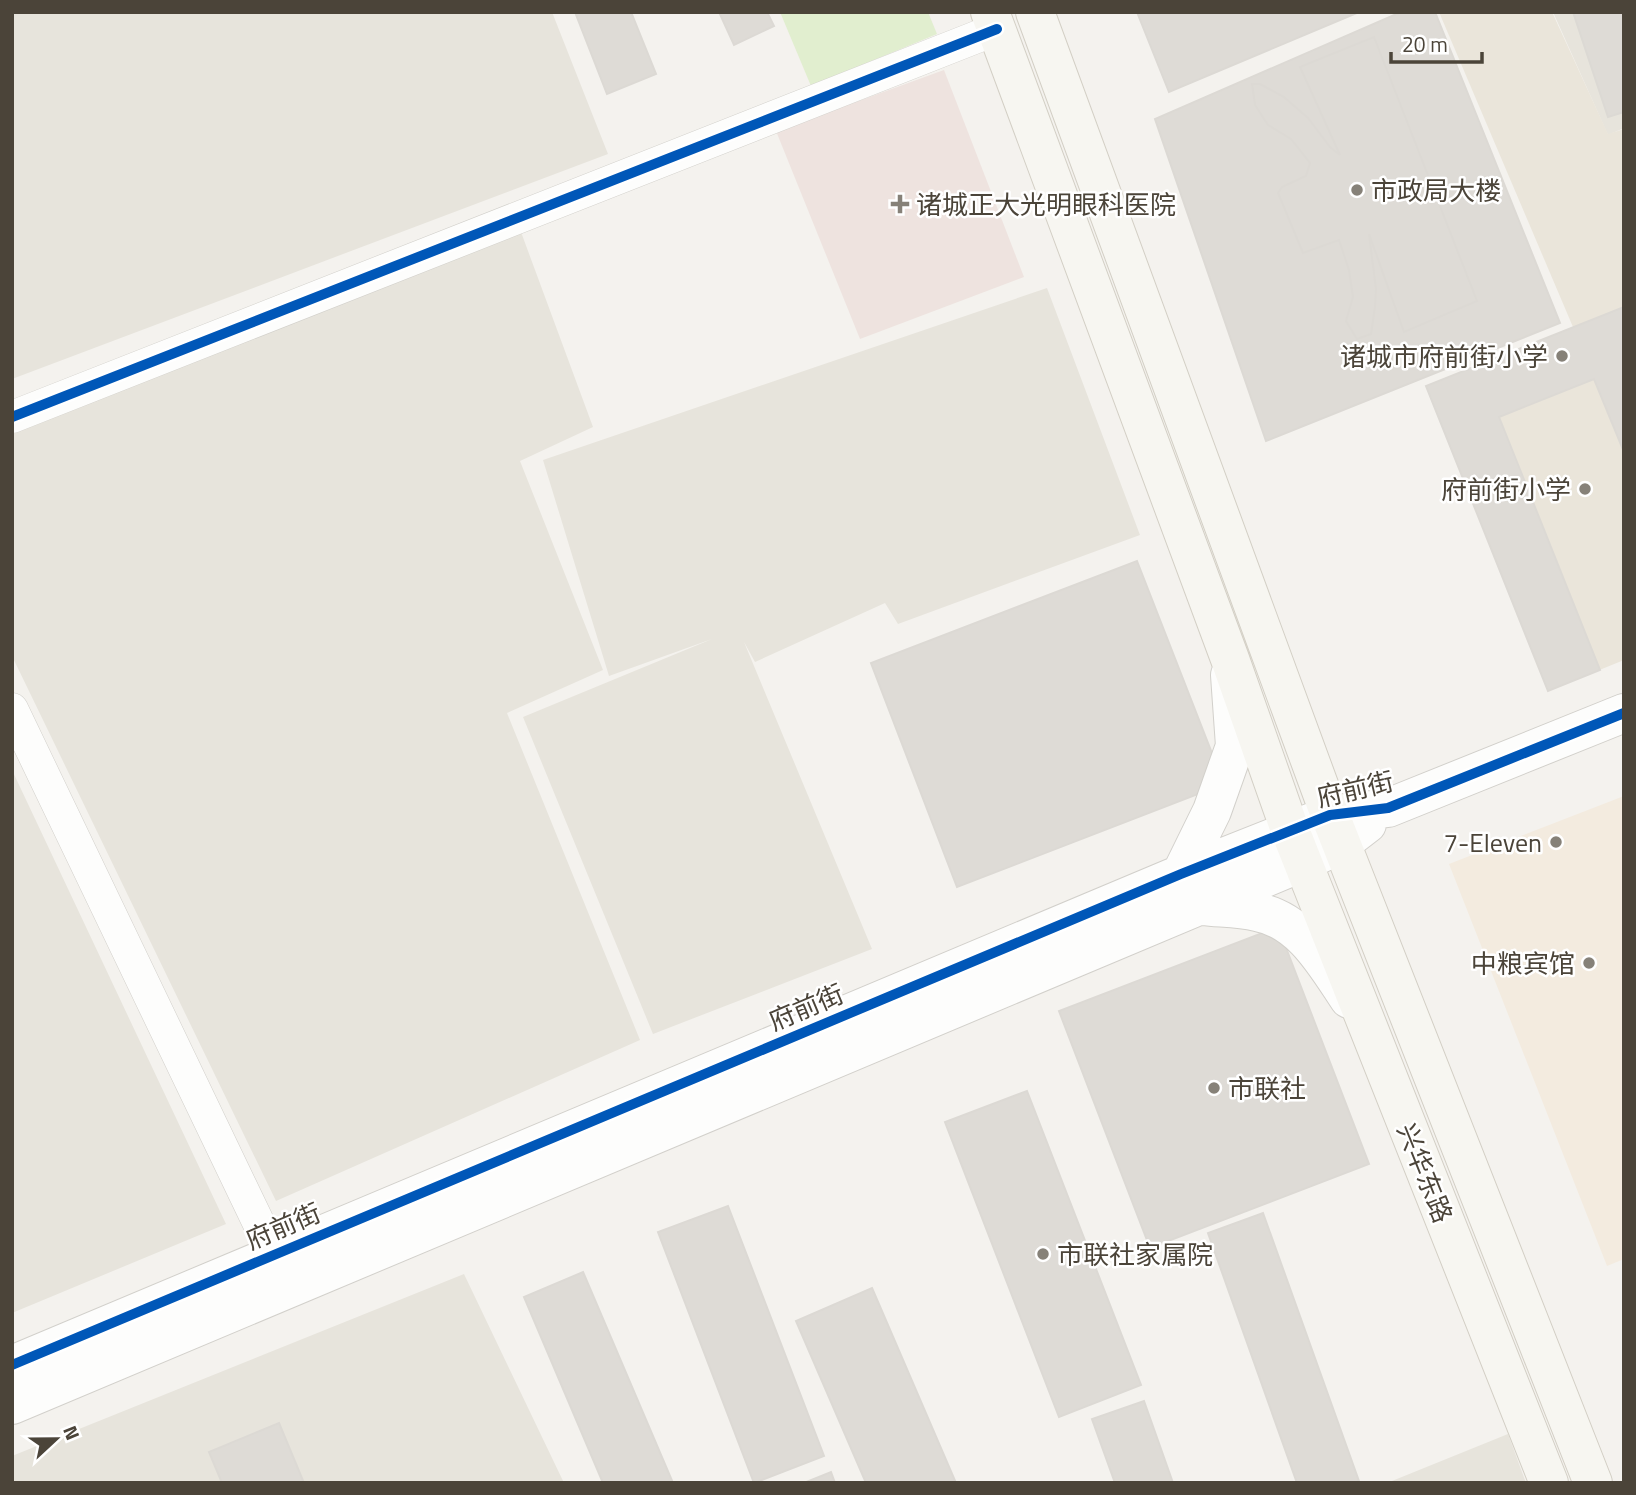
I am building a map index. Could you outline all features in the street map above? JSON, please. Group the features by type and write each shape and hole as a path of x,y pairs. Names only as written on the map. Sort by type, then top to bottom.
{"main road":[{"path":"1035,12 1336,830 1593,1483"},
{"name":"兴华东路","path":"993,21 1230,659 1296,846 1549,1483"}],"street":[{"path":"12,417 993,21"},
{"path":"1230,659 1235,746 1212,811 1189,890 1260,912 1291,927 1311,944 1365,1022"},
{"path":"12,709 281,1271"},
{"name":"府前街","path":"12,1365 281,1271 1189,890 1624,713"},
{"name":"府前街","path":"12,1405 281,1271"}],"shaded area":[{"path":"12,12 552,12 608,154 12,379"},
{"name":"诸城市府前街小学","path":"1439,12 1552,12 1608,134 1624,129 1624,660 1548,691 1426,386 1573,327"},
{"path":"1553,12 1624,12 1624,128 1608,135"},
{"name":"诸城正大光明眼科医院","path":"944,70 1024,277 860,339 776,131"},
{"path":"521,232 593,427 520,461 603,670 507,713 640,1040 276,1201 12,656 12,434"},
{"path":"1047,288 1140,535 898,624 885,603 755,662 744,642 872,949 653,1034 523,717 712,639 609,676 543,460"},
{"path":"12,770 226,1224 12,1313"},
{"path":"1624,796 1624,1259 1607,1266 1449,864"},
{"path":"464,1274 564,1483 12,1483 12,1456"},
{"path":"1508,1434 1526,1483 1387,1483"}],"green space":[{"path":"780,12 928,12 937,34 811,86"}],"building":[{"path":"575,12 631,12 656,74 607,94"},
{"path":"719,12 767,12 774,26 734,45"},
{"path":"1137,12 1359,12 1169,92"},
{"path":"1401,12 1435,12 1560,323 1266,441 1155,119"},
{"path":"1573,12 1624,12 1624,112 1608,117"},
{"name":"市政局大楼","path":"1374,37 1477,301 1404,332 1369,234 1376,289 1375,307 1371,334 1357,339 1346,321 1353,297 1349,270 1339,240 1303,253 1278,193 1282,187 1306,176 1310,163 1291,139 1268,125 1255,105 1252,84 1260,84 1284,97 1308,118 1330,147 1340,155 1300,67"},
{"path":"1624,307 1624,452 1594,379 1499,417 1600,670 1548,691 1426,386"},
{"path":"1137,561 1224,784 957,887 871,663"},
{"name":"市联社","path":"1278,927 1369,1164 1150,1248 1059,1011"},
{"name":"市联社家属院","path":"1027,1091 1141,1385 1059,1417 945,1122"},
{"path":"728,1206 824,1456 754,1483 658,1232"},
{"path":"1263,1213 1359,1481 1297,1483 1208,1233"},
{"path":"583,1272 673,1483 603,1483 524,1297"},
{"path":"872,1288 956,1483 866,1483 796,1321"},
{"path":"1144,1401 1173,1483 1115,1483 1092,1419"},
{"path":"279,1423 304,1483 222,1483 209,1452"},
{"path":"831,1472 835,1483 804,1483"}],"cycle path":[{"path":"12,417 997,29"},
{"path":"12,1365 1181,874 1330,815 1388,808 1624,713"}],"place":[{"name":"市政局大楼","path":"1357,190"},
{"name":"诸城正大光明眼科医院","path":"900,204"},
{"name":"诸城市府前街小学","path":"1562,356"},
{"name":"府前街小学","path":"1585,489"},
{"name":"7-Eleven","path":"1556,842"},
{"name":"中粮宾馆","path":"1589,963"},
{"name":"市联社","path":"1214,1088"},
{"name":"市联社家属院","path":"1043,1254"}]}
